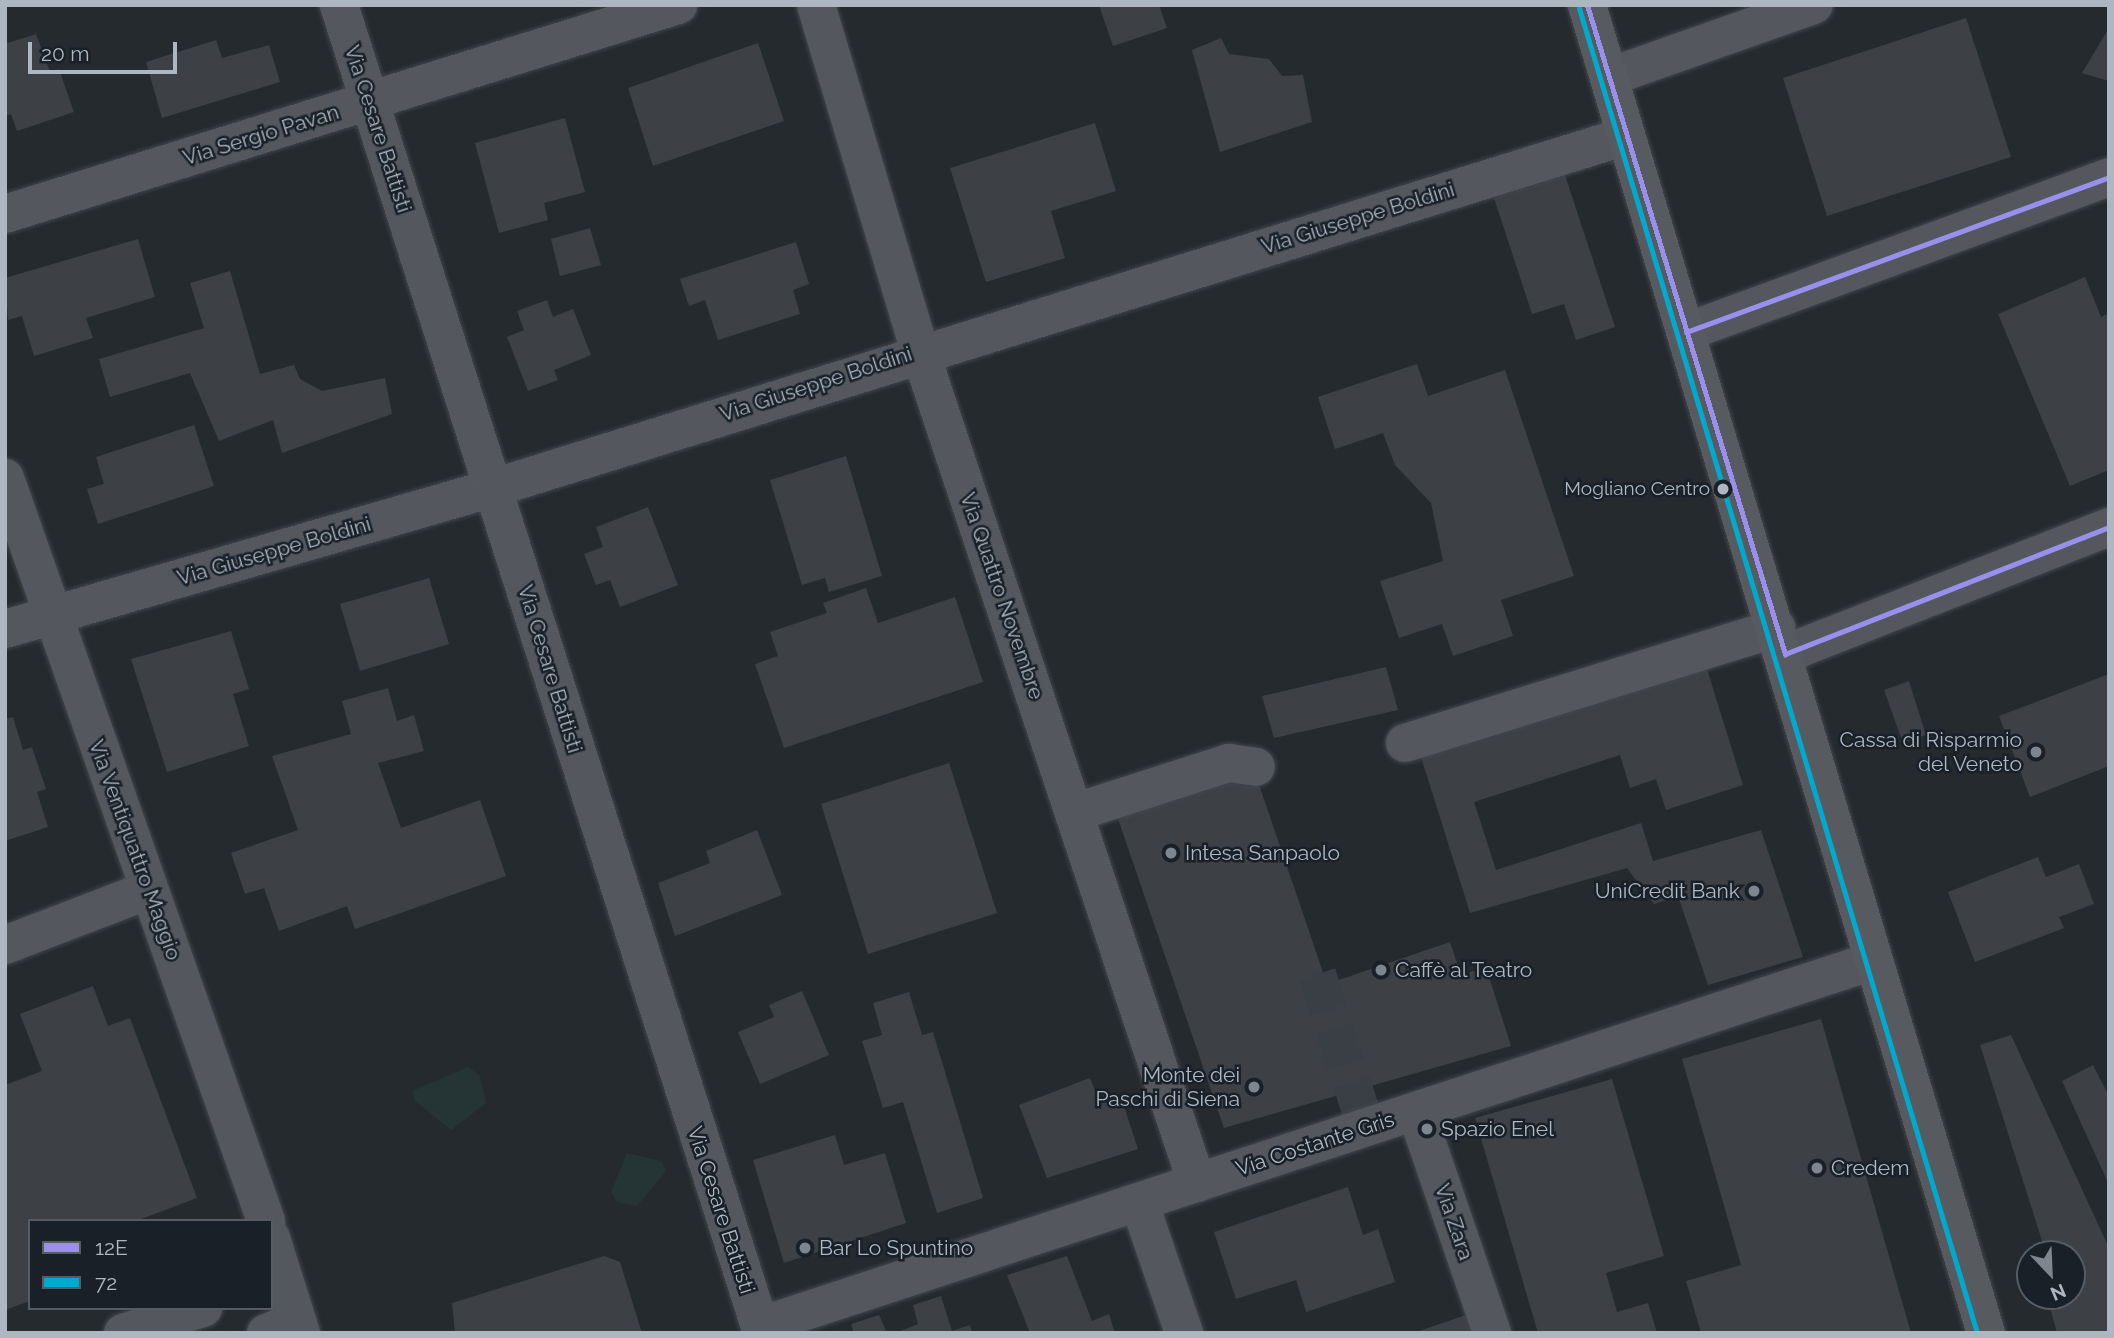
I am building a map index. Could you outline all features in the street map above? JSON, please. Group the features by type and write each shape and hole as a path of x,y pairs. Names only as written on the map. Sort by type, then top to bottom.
{"main road":[{"path":"1587,5 1781,641 1870,962 1986,1333"}],"street":[{"name":"Via Cesare Battisti","path":"339,5 761,1330"},
{"name":"Via Sergio Pavan","path":"5,214 678,5"},
{"name":"Via Quattro Novembre","path":"816,5 920,351 1076,812 1196,1183"},
{"path":"1609,77 1814,5"},
{"name":"Via Giuseppe Boldini","path":"5,629 494,488 920,351 1626,136"},
{"path":"1686,332 2109,177"},
{"name":"Via Ventiquattro Maggio","path":"5,478 265,1219"},
{"path":"1405,743 1781,641 2109,527"},
{"path":"1076,812 1228,763 1255,766"},
{"path":"5,945 148,890"},
{"name":"Via Costante Gris","path":"761,1330 1196,1183 1870,962"},
{"name":"Via Zara","path":"1416,1111 1492,1333"},
{"path":"1139,1202 1184,1333"},
{"path":"273,1252 283,1331"},
{"path":"122,1333 197,1310"}],"shaded area":[{"path":"468,1067 480,1076 486,1103 451,1130 415,1101 412,1091"},
{"path":"627,1153 662,1161 666,1171 637,1206 617,1202 611,1192"}],"building":[{"path":"1099,5 1159,5 1167,28 1113,46"},
{"path":"1966,18 2011,157 1827,216 1783,78"},
{"path":"2109,28 2109,81 2082,73"},
{"path":"36,34 50,72 59,69 74,112 17,131 11,114 5,116 5,44"},
{"path":"1221,38 1229,54 1269,59 1282,76 1303,75 1312,122 1220,152 1192,50"},
{"path":"216,40 222,58 269,45 280,82 162,118 146,62"},
{"path":"758,43 784,121 653,166 628,88"},
{"path":"565,118 585,192 544,203 548,220 499,233 475,143"},
{"path":"1095,123 1116,191 1051,211 1065,258 986,282 950,168"},
{"path":"1561,163 1615,327 1576,340 1564,304 1532,314 1490,186"},
{"path":"590,228 601,265 560,276 551,239"},
{"path":"138,239 155,297 86,318 93,338 34,356 22,316 8,320 5,278"},
{"path":"796,242 809,284 793,290 800,314 718,340 705,300 689,306 680,279"},
{"path":"230,271 260,374 294,365 300,379 322,391 385,378 392,414 282,453 273,420 219,441 190,373 110,397 99,359 204,328 190,283"},
{"path":"2085,277 2101,317 2109,313 2109,470 2070,486 1998,314"},
{"path":"547,300 553,317 573,309 591,355 554,370 558,380 528,391 507,337 524,330 517,311"},
{"path":"1417,364 1428,396 1505,370 1574,576 1501,600 1513,636 1453,656 1442,624 1399,638 1380,581 1443,561 1431,503 1395,465 1383,433 1335,449 1318,397"},
{"path":"194,425 214,486 98,524 87,489 104,484 96,457"},
{"path":"846,456 882,576 829,592 825,578 802,585 770,480"},
{"path":"648,507 678,585 620,607 610,580 596,585 584,554 603,547 596,527"},
{"path":"429,578 449,644 360,671 340,604"},
{"path":"866,588 878,623 955,597 983,682 784,748 755,664 778,656 770,632 827,613 823,603"},
{"path":"231,631 249,689 233,694 249,746 167,772 131,659"},
{"path":"1706,666 1743,785 1666,810 1656,779 1630,788 1620,755 1474,802 1496,870 1641,823 1653,861 1761,830 1803,957 1708,985 1678,896 1654,904 1627,868 1470,913 1421,757"},
{"path":"1386,667 1398,710 1274,738 1262,696"},
{"path":"2109,674 2109,766 2030,797 1999,716"},
{"path":"1909,681 1926,735 1903,743 1884,690"},
{"path":"388,688 397,721 414,715 424,751 378,763 401,828 480,800 506,876 355,929 347,906 279,931 264,888 245,894 231,853 298,830 272,756 351,734 342,701"},
{"path":"13,717 23,750 32,747 46,789 37,792 48,827 5,841 5,719"},
{"path":"949,763 997,913 868,954 821,804"},
{"path":"1253,767 1327,984 1450,942 1461,975 1486,967 1511,1046 1224,1128 1116,813"},
{"path":"757,830 782,895 675,936 658,883 710,863 706,851"},
{"path":"2038,857 2046,877 2079,864 2094,904 2059,917 2064,928 1975,962 1948,892"},
{"path":"93,986 108,1026 130,1018 197,1198 141,1219 28,1219 28,1302 5,1310 5,1085 42,1071 20,1014"},
{"path":"802,991 829,1055 760,1084 738,1032 774,1017 769,1005"},
{"path":"909,992 922,1035 933,1032 983,1198 937,1213 903,1102 883,1108 862,1041 882,1035 873,1003"},
{"path":"1821,1019 1911,1333 1701,1333 1686,1281 1741,1265 1682,1059"},
{"path":"2011,1035 2109,1248 2109,1333 2057,1333 2051,1310 2086,1310 2086,1240 2042,1240 1980,1045"},
{"path":"2093,1065 2109,1096 2109,1185 2062,1081"},
{"path":"1090,1078 1100,1103 1121,1097 1138,1149 1047,1178 1019,1105"},
{"path":"1612,1079 1664,1256 1606,1273 1617,1312 1648,1303 1657,1333 1538,1333 1475,1118"},
{"path":"835,1135 844,1165 885,1153 906,1223 784,1263 753,1160"},
{"path":"1348,1187 1363,1235 1378,1229 1395,1282 1306,1312 1296,1280 1236,1299 1214,1232"},
{"path":"604,1256 620,1262 642,1333 455,1333 452,1303"},
{"path":"1067,1256 1092,1321 1109,1314 1115,1333 1030,1333 1007,1275"},
{"path":"941,1296 952,1331 970,1325 972,1333 895,1333 918,1324 913,1305"},
{"path":"1469,1314 1475,1333 1416,1333 1416,1332"},
{"path":"879,1315 887,1333 854,1333 851,1324"}],"tunnel":[{"path":"1317,974 1366,1128"}],"transit line":[{"name":"12E","path":"1587,5 1785,654 2109,527"},
{"name":"72","path":"1579,8 1977,1333"},
{"name":"12E","path":"1686,332 2109,177"}],"place":[{"name":"Mogliano Centro","path":"1723,489"},
{"name":"Cassa di Risparmio del Veneto","path":"2036,752"},
{"name":"Intesa Sanpaolo","path":"1171,853"},
{"name":"UniCredit Bank","path":"1754,891"},
{"name":"Caffè al Teatro","path":"1381,970"},
{"name":"Monte dei Paschi di Siena","path":"1254,1087"},
{"name":"Spazio Enel","path":"1427,1129"},
{"name":"Credem","path":"1817,1168"},
{"name":"Bar Lo Spuntino","path":"805,1248"}]}
